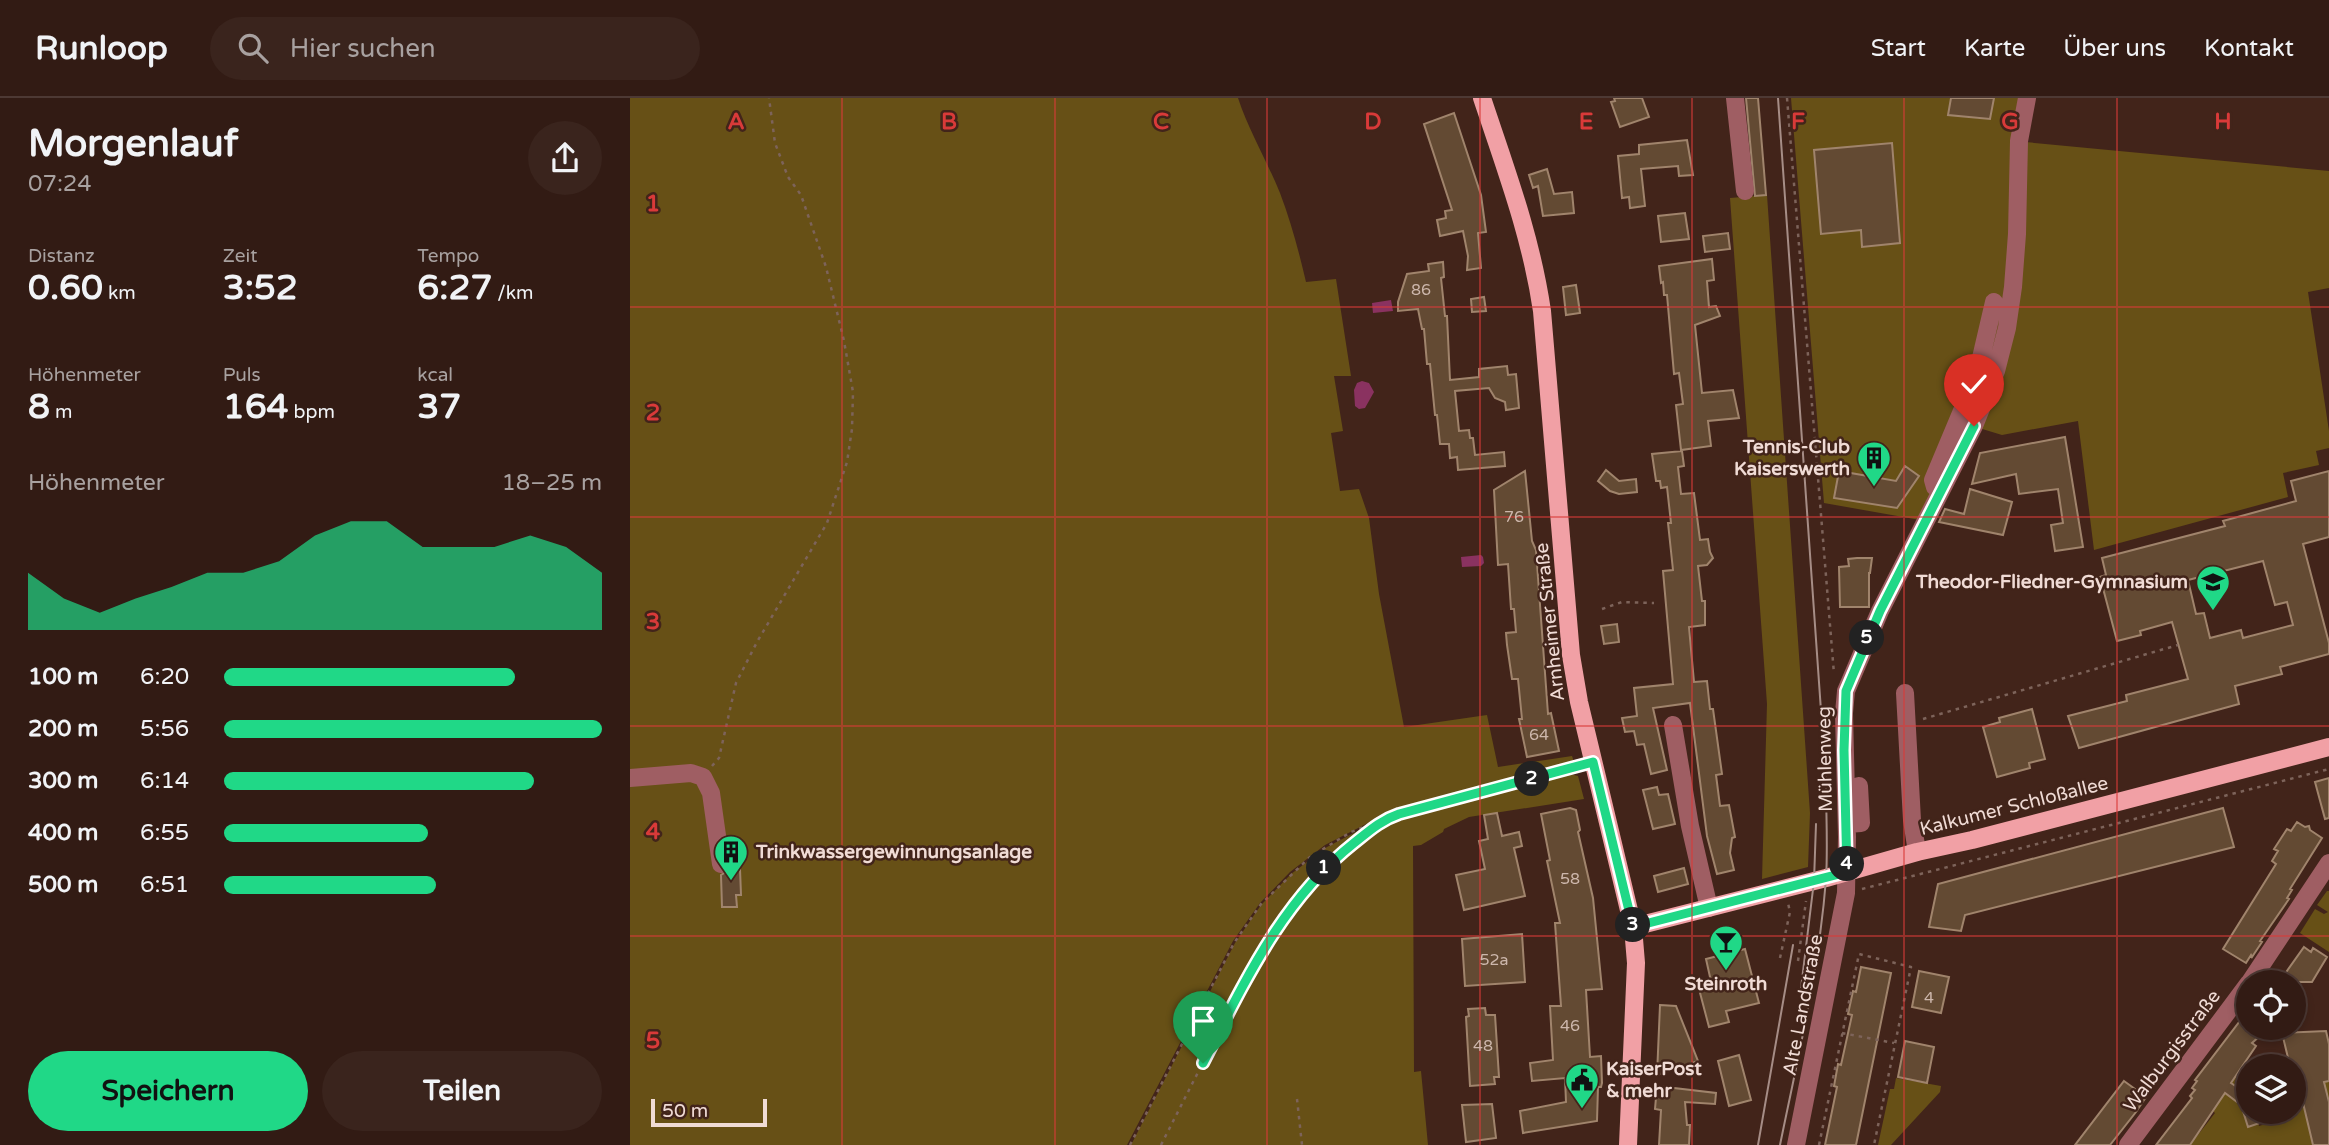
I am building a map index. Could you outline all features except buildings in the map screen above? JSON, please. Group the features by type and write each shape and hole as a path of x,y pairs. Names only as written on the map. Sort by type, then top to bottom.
{"main road":[{"name":"Arnheimer Straße","path":"1482,98 1524,224 1537,275 1571,655 1579,702 1633,927 1636,963 1628,1145"},
{"name":"Kalkumer Schloßallee","path":"1633,927 2329,747"}],"street":[{"path":"1735,98 1745,191"},
{"path":"1846,691 1880,611 1988,392 2007,328 2017,234 2020,141 2027,98"},
{"path":"1940,492 1933,480 1977,375 1994,302"},
{"name":"Mühlenweg","path":"1846,691 1844,750 1847,872"},
{"path":"1905,693 1912,820 1917,852"},
{"path":"1673,725 1690,826 1709,908"},
{"path":"630,778 691,773 703,777 711,793 722,864"},
{"path":"1847,824 1861,823 1859,786"},
{"name":"Walburgisstraße","path":"2257,970 2329,863"},
{"name":"Alte Landstraße","path":"1796,1145 1846,893 1847,872"},
{"name":"Walburgisstraße","path":"2134,1143 2236,1000"}],"path":[{"path":"703,777 719,758 736,683 762,632 827,523 847,462 852,429 853,392 826,267 801,195 789,177 775,143 769,98"},
{"name":"Mühlenweg","path":"1787,98 1834,675 1846,691"},
{"path":"1602,608 1622,602 1654,603"},
{"path":"1906,724 2178,645"},
{"path":"1130,1145 1234,943 1261,904 1290,874 1326,846 1351,832 1384,819 1593,762"},
{"path":"1846,893 2329,769"},
{"path":"1161,1145 1244,982 1279,925 1330,863 1384,819"},
{"path":"1798,961 1808,883"},
{"path":"1780,958 1790,912 1785,889"},
{"path":"1819,1145 1859,954 1911,967 1874,1145"},
{"path":"1842,1032 1895,1044"},
{"path":"1297,1098 1302,1145"}],"shaded area":[{"path":"630,98 1238,98 1280,193 1306,282 1336,279 1351,376 1334,376 1343,431 1331,433 1340,491 1359,489 1369,518 1379,594 1404,727 1487,715 1498,767 1572,756 1575,765 1368,823 1325,845 1290,872 1260,903 1233,941 1127,1145 630,1145"},
{"path":"1791,98 2021,98 2008,290 1984,393 1920,520 1824,503"},
{"path":"2025,142 2329,171 2329,288 2308,292 2329,431 2329,448 2316,451 2319,465 2283,473 2288,497 2094,550 2078,421 2002,435 1979,428 1992,401"},
{"path":"1767,195 1810,813 1808,867 1762,879 1767,704 1730,198"},
{"path":"1391,300 1393,311 1373,313 1372,303"},
{"path":"1357,383 1369,383 1374,392 1365,408 1359,409 1355,406 1354,390"},
{"path":"1481,555 1484,563 1481,566 1462,567 1461,557"},
{"path":"1563,772 1578,776 1584,799 1469,817 1444,829 1421,845 1413,846 1414,1072 1421,1071 1428,1145 1131,1145 1235,943 1261,905 1291,874 1327,847 1369,825"},
{"path":"2329,891 2329,952 2300,933 2315,909 2324,914 2328,912 2317,905"},
{"path":"2329,1056 2329,1145 2190,1145 2215,1113 2208,1106 2236,1070 2236,1124 2306,1124 2306,1071"},
{"path":"1896,1078 1941,1086 1940,1092 1891,1145 1878,1145 1890,1089 1894,1089"}],"tram line":[{"path":"1778,98 1826,782 1827,843 1826,879 1818,946 1780,1145"},
{"path":"1801,988 1814,881 1816,824"},
{"path":"1758,1145 1793,945"}],"place":[{"name":"Tennis-Club Kaiserswerth","path":"1874,488"},
{"name":"Theodor-Fliedner-Gymnasium","path":"2213,612"},
{"name":"Trinkwassergewinnungsanlage","path":"731,882"},
{"name":"Steinroth","path":"1726,972"},
{"name":"KaiserPost & mehr","path":"1582,1110"}],"route":[{"path":"1203,1063 1244,982 1279,925 1314,880 1330,863 1384,819 1399,814 1593,762 1633,927 1847,872 1844,750 1846,691 1880,611 1974,426"}]}
